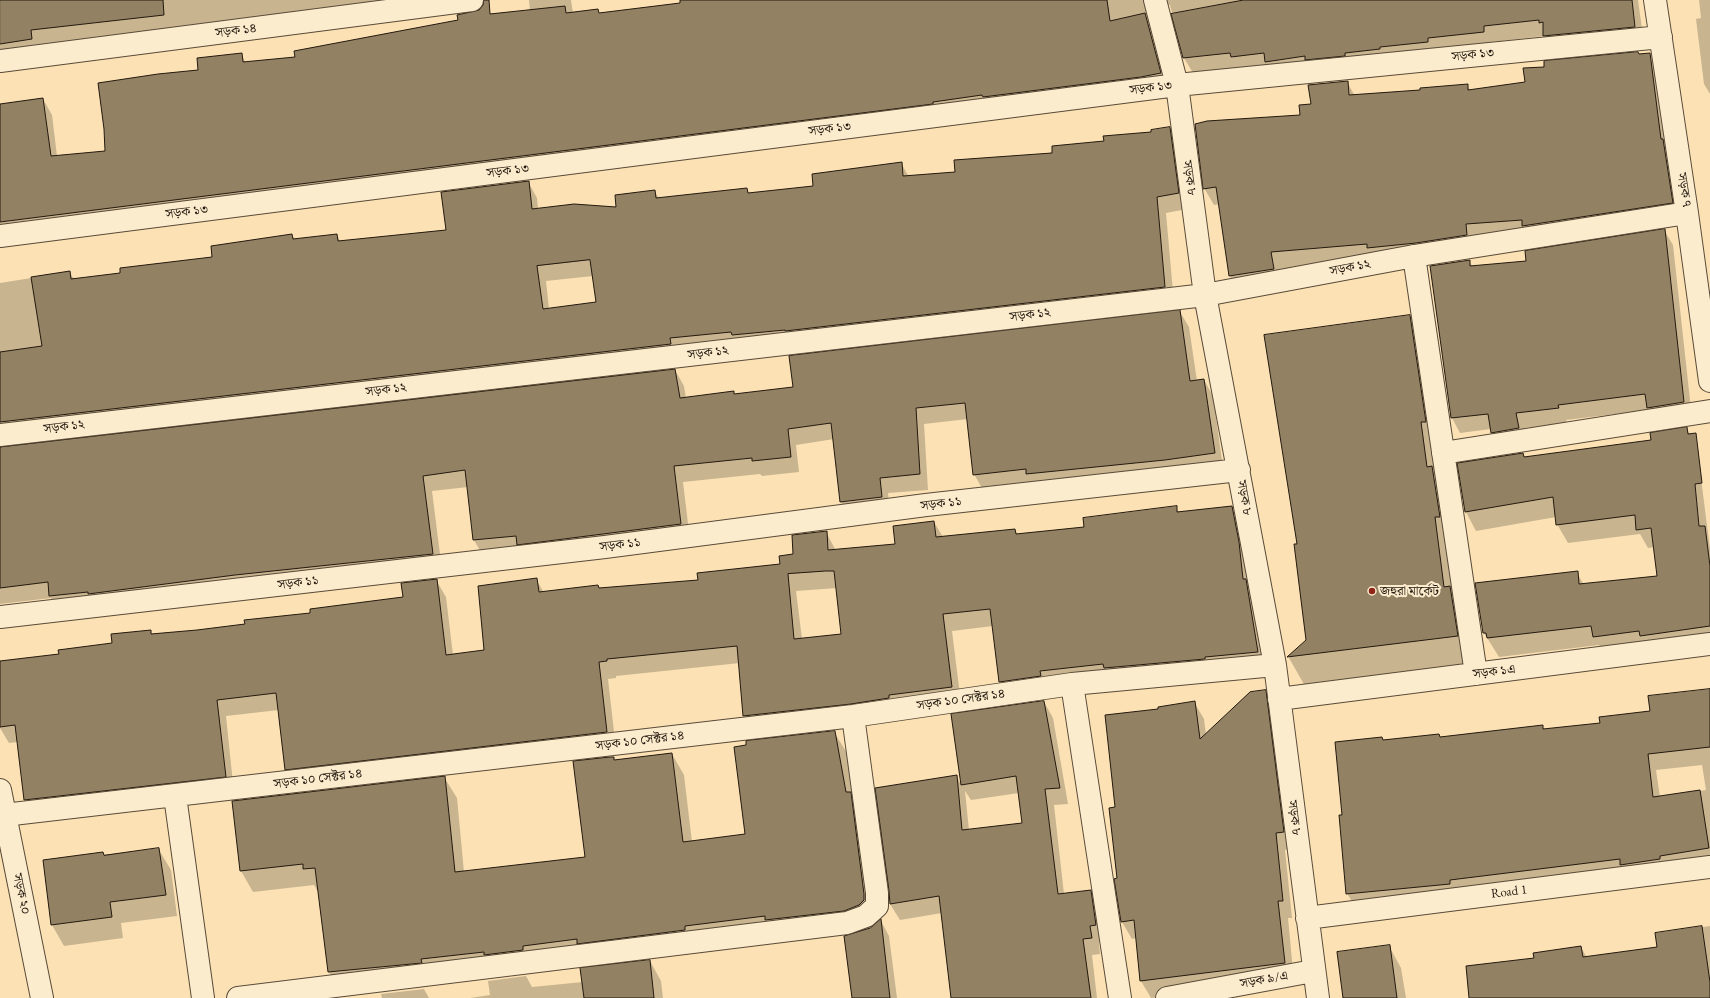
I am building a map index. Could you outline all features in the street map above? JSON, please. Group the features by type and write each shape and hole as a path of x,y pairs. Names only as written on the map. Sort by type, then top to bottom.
{"street":[{"name":"সড়ক ১৪","path":"0,61 472,0"},
{"name":"সড়ক ৮","path":"1155,0 1176,85 1205,295 1275,665 1313,971 1318,998"},
{"name":"সড়ক ৭","path":"1655,0 1687,213 1710,381"},
{"name":"সড়ক ১৩","path":"0,236 1176,85 1661,37"},
{"name":"সড়ক ১২","path":"0,434 1205,295 1414,256 1687,213"},
{"path":"1414,256 1476,674"},
{"path":"1443,453 1710,411"},
{"name":"সড়ক ১১","path":"0,617 606,547 926,505 1239,470"},
{"name":"সড়ক ১এ","path":"1279,699 1710,644"},
{"name":"সড়ক ১০ সেক্টর ১৪","path":"4,815 853,716 1072,684 1275,665"},
{"path":"1072,684 1120,998"},
{"path":"238,998 847,923 866,916 877,906 877,893 853,716"},
{"name":"সড়ক ২০","path":"0,790 42,998"},
{"path":"175,796 203,998"},
{"name":"Road 1","path":"1307,918 1710,867"},
{"name":"সড়ক ৯/এ","path":"1167,998 1313,971"}],"building":[{"path":"0,0 163,0 164,15 31,30 32,39 0,44"},
{"path":"484,0 489,0 490,14 565,6 566,13 598,9 599,13 680,3 680,0 1107,0 1110,21 1145,13 1161,73 1141,77 983,97 982,95 933,102 933,104 0,222 0,104 43,98 51,156 105,151 104,129 98,83 198,70 197,58 242,53 243,62 295,57 294,51 458,20 457,15 479,10 483,5"},
{"path":"1244,0 1632,0 1635,27 1543,36 1543,22 1539,23 1539,20 1484,26 1484,32 1428,38 1428,42 1380,47 1380,49 1345,53 1345,56 1305,60 1305,56 1265,62 1264,53 1231,57 1230,53 1183,58 1171,14"},
{"path":"1638,52 1639,54 1650,53 1661,139 1663,139 1673,203 1522,226 1522,220 1466,224 1467,235 1416,243 1367,248 1367,244 1271,252 1274,269 1229,276 1216,187 1203,189 1195,124 1207,121 1300,115 1299,105 1311,104 1308,85 1348,81 1349,95 1420,90 1420,88 1468,84 1468,90 1525,82 1523,68 1544,67 1544,61"},
{"path":"1170,127 1179,193 1157,197 1165,287 785,331 732,335 731,332 670,338 671,344 0,422 0,352 42,346 31,277 70,271 71,279 120,273 120,268 212,257 211,246 292,234 293,239 337,234 338,241 446,230 441,192 529,181 532,209 574,204 616,207 615,195 655,190 656,198 747,188 748,193 813,186 812,174 902,162 903,176 955,172 954,160 1052,153 1052,146 1104,141 1103,136 1151,132 1151,130","holes":["590,260 596,302 543,309 537,266"]},
{"path":"1665,229 1684,402 1647,408 1645,394 1558,405 1559,408 1516,413 1519,428 1491,433 1488,414 1451,418 1430,266 1470,260 1470,266 1526,261 1525,251"},
{"path":"1180,310 1190,381 1204,379 1215,453 1165,460 1026,474 1026,469 973,475 965,403 916,408 920,474 880,478 882,497 840,502 831,423 788,429 791,457 752,461 752,458 674,466 681,524 517,545 516,536 473,540 465,470 423,476 433,554 235,575 88,594 88,592 49,596 48,582 0,588 0,447 675,369 680,398 734,391 734,394 793,387 789,356"},
{"path":"1410,315 1426,422 1421,422 1427,467 1432,466 1440,517 1435,517 1444,587 1450,586 1458,636 1287,657 1306,640 1294,544 1297,544 1264,335"},
{"path":"1687,427 1688,434 1696,433 1702,483 1695,484 1699,526 1705,526 1710,566 1710,626 1640,636 1639,631 1593,637 1591,626 1487,638 1486,633 1483,633 1475,583 1578,571 1579,584 1657,576 1651,528 1636,530 1635,515 1556,525 1553,497 1465,512 1457,463 1523,453 1524,457 1651,440 1650,433"},
{"path":"1177,506 1177,512 1232,506 1239,542 1243,579 1246,579 1258,652 1205,657 1205,659 1104,668 1103,664 1040,671 1041,676 999,682 990,609 943,614 952,687 889,695 889,698 851,704 743,716 737,646 607,659 607,661 599,662 607,732 285,770 276,693 217,700 226,777 24,800 15,725 0,727 0,661 59,654 58,650 112,643 111,634 151,630 151,634 245,624 244,620 310,613 310,609 403,597 401,583 437,579 446,655 484,650 478,586 537,578 539,592 598,585 599,588 698,580 697,573 780,564 779,556 793,554 792,535 827,531 828,550 895,544 893,526 934,521 936,537 1015,529 1016,534 1084,527 1083,518","holes":["834,571 841,634 794,639 788,574"]},
{"path":"1710,689 1710,747 1648,754 1653,797 1700,790 1709,848 1660,856 1660,859 1620,865 1620,859 1450,880 1450,884 1346,894 1339,815 1342,815 1335,742 1382,737 1383,740 1439,734 1440,737 1543,725 1543,729 1600,723 1599,717 1650,711 1648,696"},
{"path":"1266,690 1284,832 1276,833 1283,901 1278,901 1285,963 1140,981 1134,920 1121,922 1114,879 1117,878 1109,808 1115,807 1105,715 1158,709 1158,707 1195,701 1200,739 1250,692"},
{"path":"1044,701 1060,788 1045,789 1058,894 1091,890 1096,925 1090,926 1092,938 1083,939 1091,998 951,998 939,896 890,904 875,788 957,775 962,830 1022,823 1016,776 961,785 951,714"},
{"path":"835,731 846,792 851,792 864,894 864,900 859,905 844,911 765,920 765,916 685,926 685,930 577,944 577,939 523,946 523,950 484,955 484,952 421,959 422,963 328,972 315,868 303,869 303,864 240,871 232,801 445,776 455,872 585,857 573,761 610,757 614,757 614,760 672,753 683,842 745,834 734,747 746,745 746,741"},
{"path":"159,848 166,895 110,902 112,917 51,925 43,860 103,852 104,855"},
{"path":"881,919 890,998 852,998 844,936 870,928"},
{"path":"1702,926 1710,982 1710,998 1469,998 1466,966 1534,958 1533,953 1581,946 1583,957 1657,947 1655,933"},
{"path":"1390,945 1397,998 1343,998 1337,952"},
{"path":"650,960 654,998 584,998 580,968"}],"place":[{"name":"জহুরা মার্কেট","path":"1372,591"}]}
